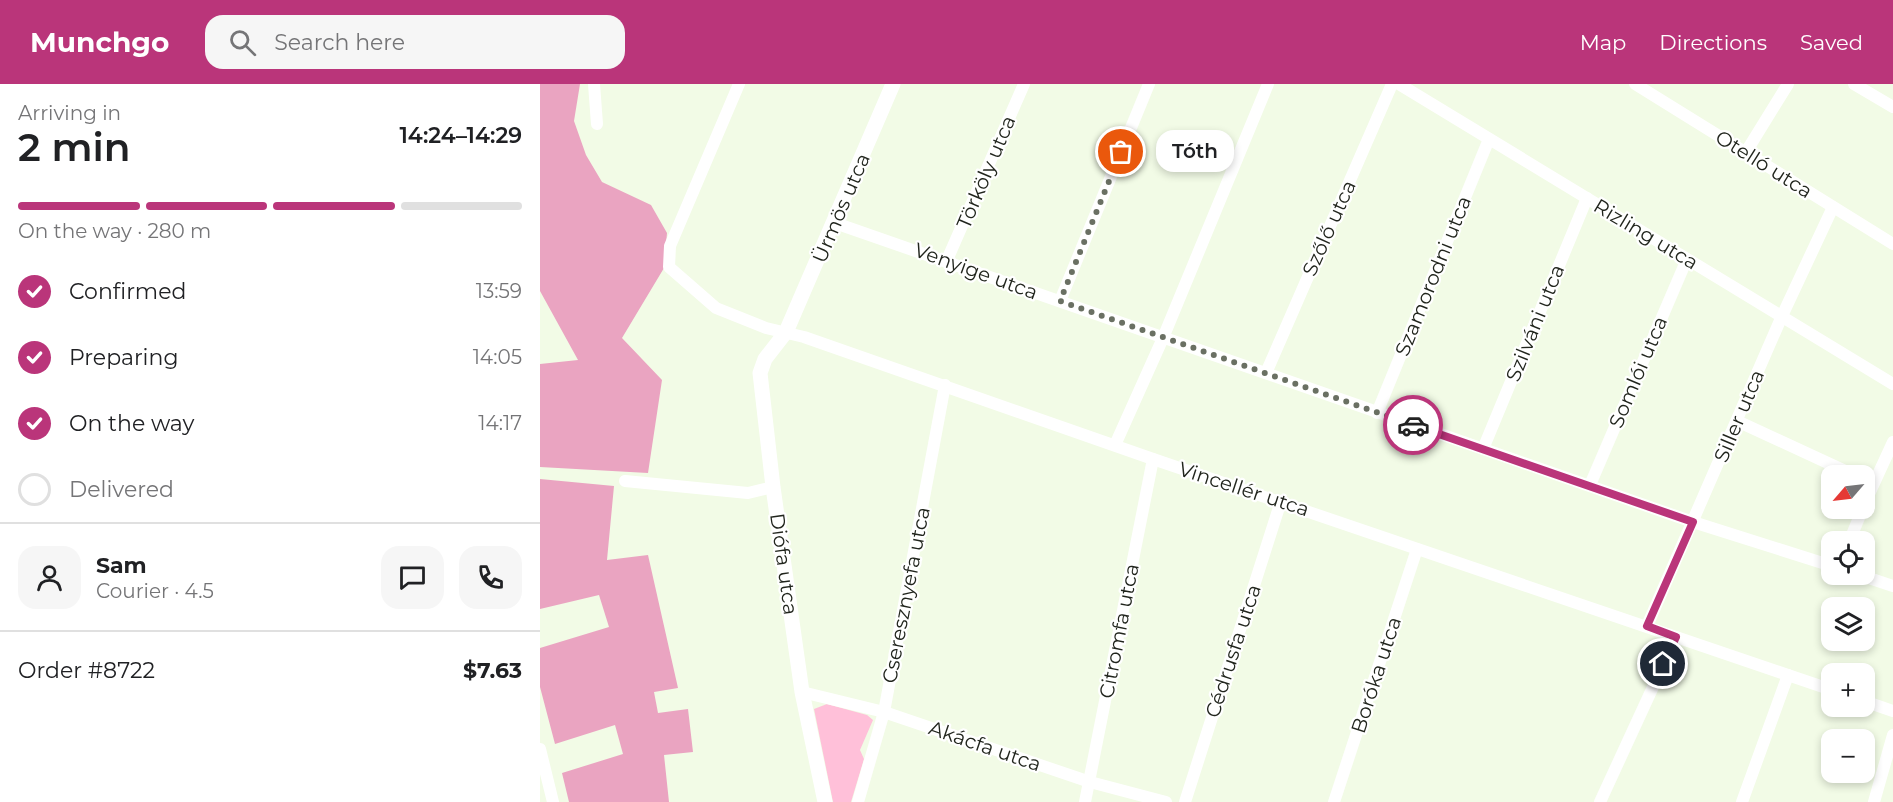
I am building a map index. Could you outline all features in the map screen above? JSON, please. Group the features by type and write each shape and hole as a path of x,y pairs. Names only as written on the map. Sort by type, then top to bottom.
{"street":[{"path":"594,84 597,124"},
{"name":"Vincellér utca","path":"739,84 670,246 669,267 717,308 766,328 786,332 1821,686"},
{"name":"Ürmös utca","path":"786,332 835,223 893,84"},
{"name":"Törköly utca","path":"947,260 1024,84"},
{"path":"1060,301 1149,84"},
{"path":"1115,445 1163,338 1268,84"},
{"name":"Szőlő utca","path":"1266,372 1392,84"},
{"name":"Rizling utca","path":"1399,84 1893,384"},
{"name":"Otelló utca","path":"1635,84 1893,244"},
{"path":"1746,152 1788,84"},
{"path":"1854,84 1893,107"},
{"name":"Szamorodni utca","path":"1377,413 1489,139"},
{"name":"Szilváni utca","path":"1484,448 1587,198"},
{"name":"Siller utca","path":"1647,626 1782,316 1833,207"},
{"name":"Venyige utca","path":"835,223 947,260 1163,338 1693,522 1821,563"},
{"name":"Somlói utca","path":"1590,485 1687,259"},
{"name":"Diófa utca","path":"786,332 765,359 760,373 773,487 802,692 825,802"},
{"name":"Cseresznyefa utca","path":"858,802 884,712 945,386"},
{"path":"1737,421 1832,465"},
{"path":"1875,472 1893,442"},
{"name":"Citromfa utca","path":"1087,792 1153,459"},
{"path":"626,481 748,493 773,487"},
{"name":"Cédrusfa utca","path":"1185,802 1281,501"},
{"name":"Boróka utca","path":"1334,802 1417,549"},
{"path":"1875,580 1893,586"},
{"path":"1600,802 1676,637"},
{"path":"1742,802 1788,675"},
{"name":"Akácfa utca","path":"802,692 884,712 1087,792 1166,802"},
{"path":"1875,705 1893,711"},
{"path":"1874,802 1893,735"},
{"path":"540,750 553,802"},
{"path":"1075,802 1087,792"}],"shaded area":[{"path":"540,84 580,84 574,121 586,155 602,182 651,205 667,233 664,268 622,338 662,380 648,473 540,467 540,364 578,360 540,291"},
{"path":"540,479 614,486 607,560 648,555 678,688 654,692 658,713 688,709 693,752 664,755 669,802 569,802 562,773 623,754 615,725 555,744 540,687 540,648 609,627 599,595 540,609"},
{"path":"827,704 867,715 873,720 860,750 864,759 851,802 833,802 814,709"}],"way so far":[{"path":"1121,152 1060,301 1413,425"}],"place":[{"name":"Tóth","path":"1121,152"}],"route":[{"path":"1413,425 1693,522 1647,626 1676,637 1663,664"}]}
